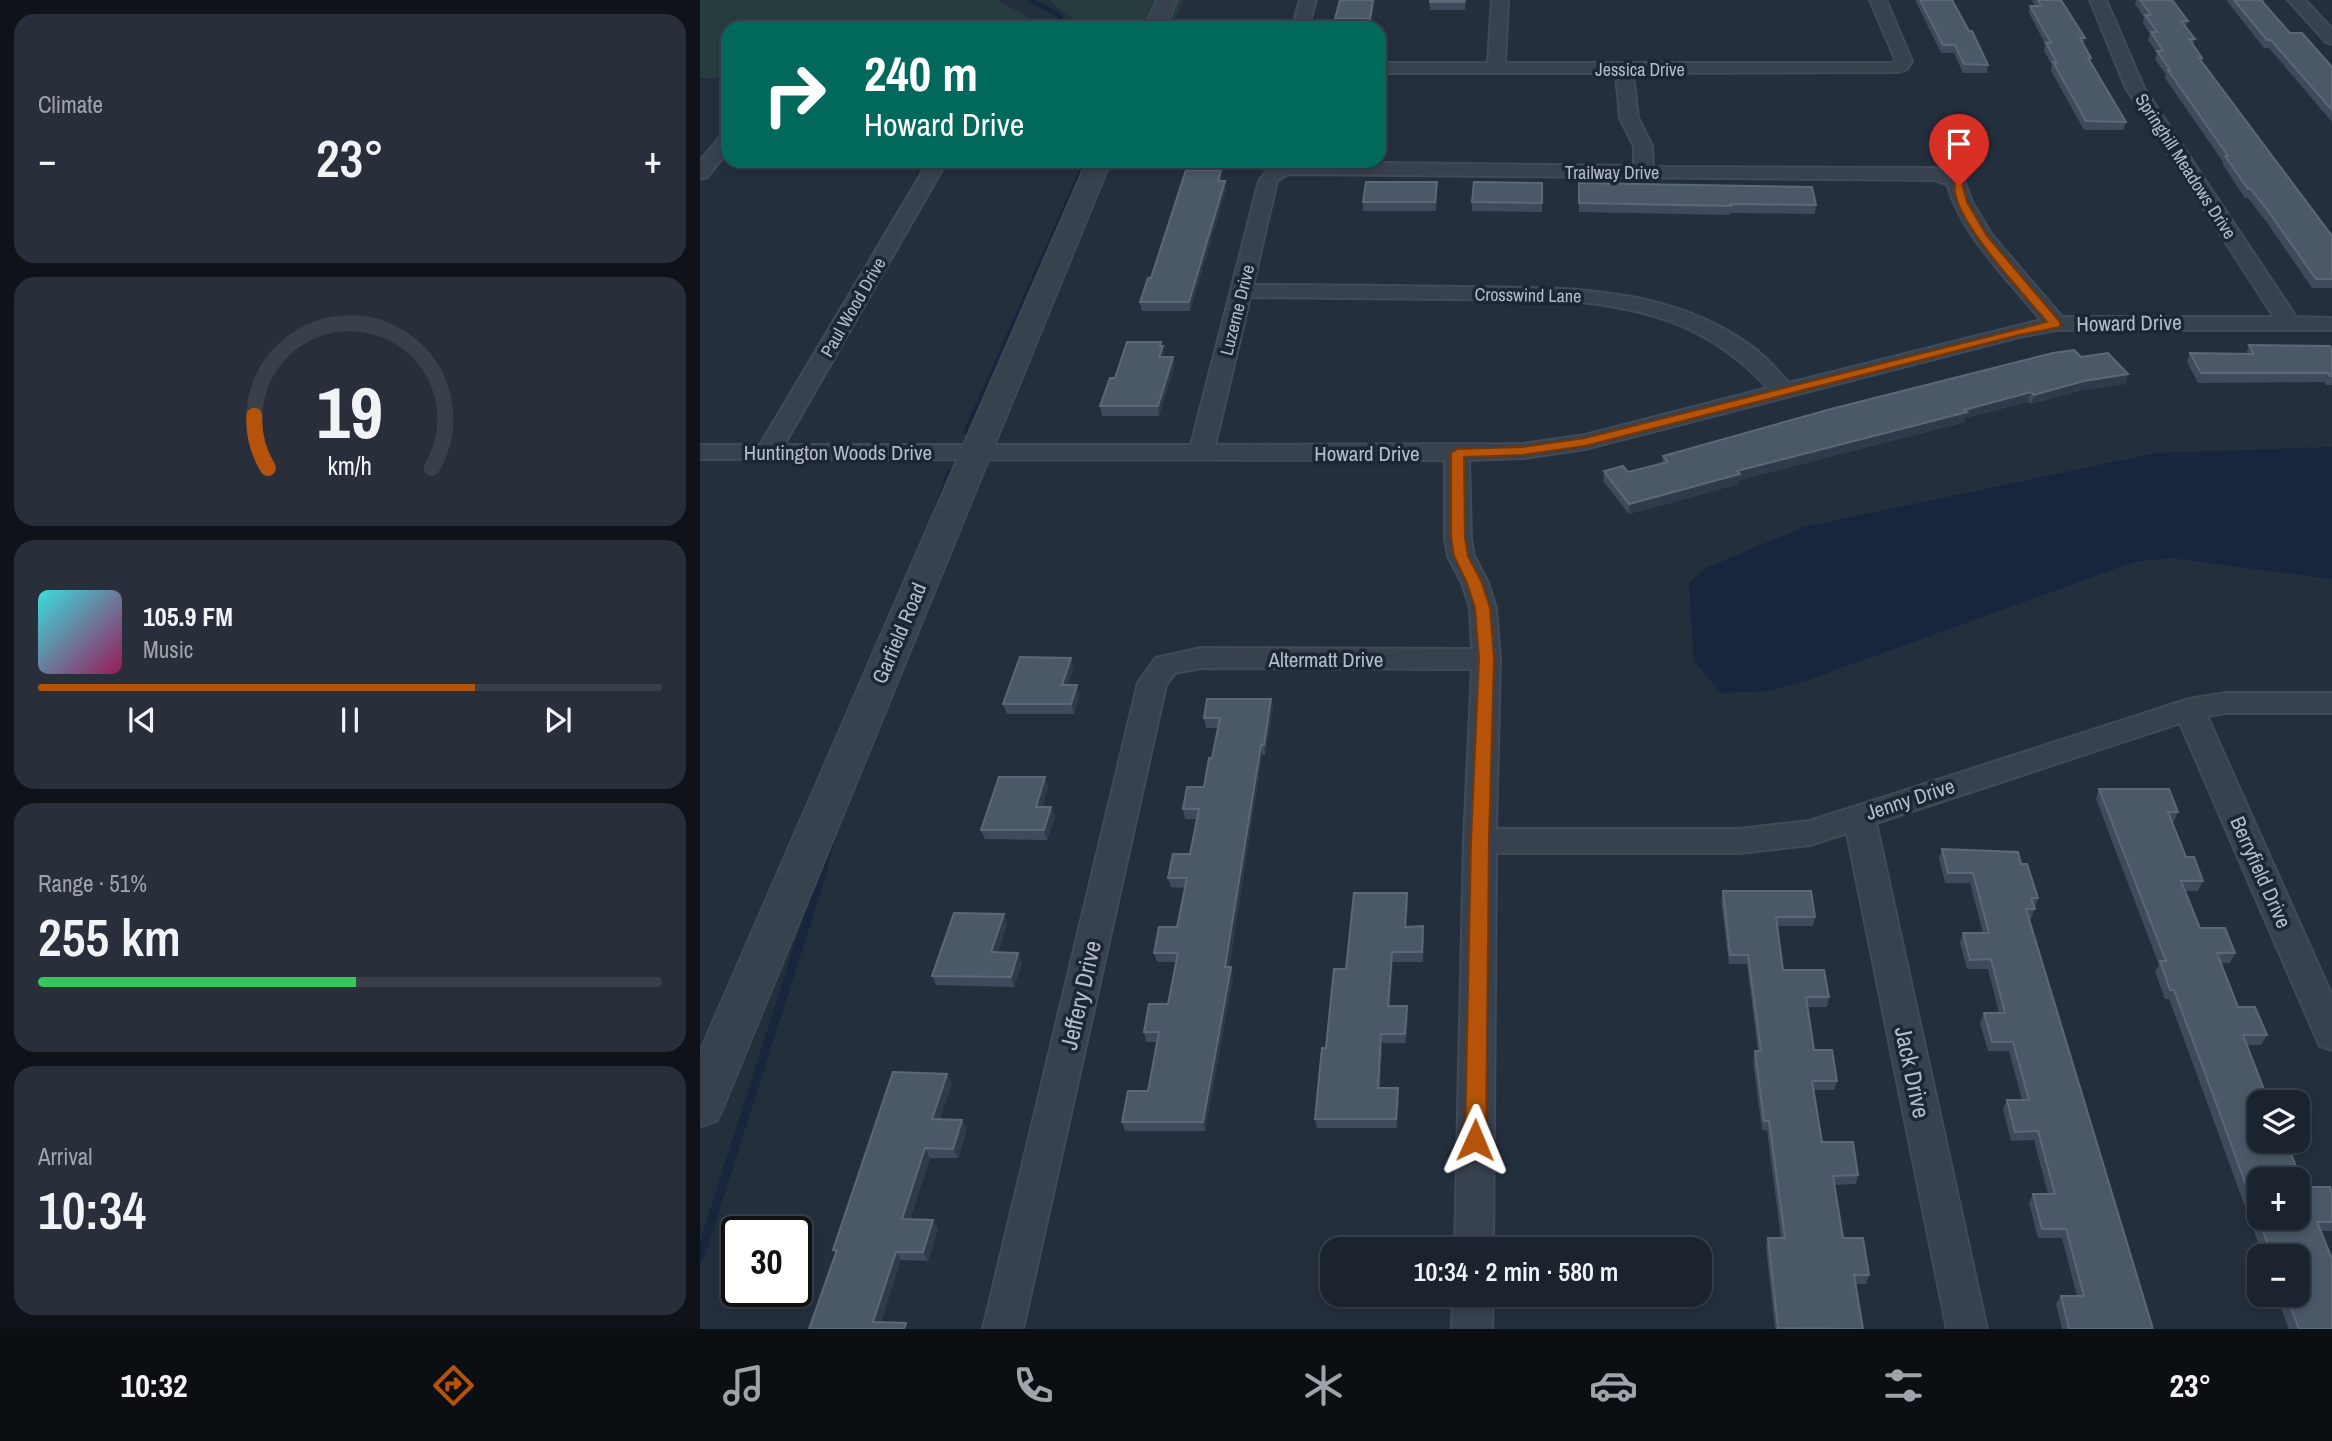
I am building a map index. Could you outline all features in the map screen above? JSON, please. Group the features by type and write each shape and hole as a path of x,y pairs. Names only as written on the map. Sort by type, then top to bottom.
{"street":[{"path":"1158,21 1167,0"},
{"path":"1302,21 1308,0"},
{"path":"1496,68 1500,0"},
{"name":"Jessica Drive","path":"1386,68 1883,69 1901,65 1902,55 1878,0"},
{"name":"Springhill Meadows Drive","path":"2098,0 2136,88 2289,323"},
{"path":"2296,0 2332,39"},
{"path":"1624,69 1629,118 1643,146 1644,173"},
{"path":"700,173 721,148"},
{"name":"Paul Wood Drive","path":"768,452 933,168"},
{"name":"Garfield Road","path":"700,1106 1096,168"},
{"name":"Trailway Drive","path":"1277,170 1290,168"},
{"name":"Trailway Drive","path":"1303,168 1935,174 1948,177 1959,186 1962,202 1983,237 2056,324"},
{"name":"Luzerne Drive","path":"1201,453 1268,181 1271,174 1277,170"},
{"name":"Crosswind Lane","path":"1242,291 1564,294 1609,298 1686,316 1709,328 1744,351 1784,391"},
{"name":"Howard Drive","path":"975,453 1523,451 1585,442 2018,331 2056,324 2332,324"},
{"name":"Huntington Woods Drive","path":"700,452 975,453"},
{"path":"1457,453 1458,538 1461,556 1475,583 1483,608 1486,659 1480,841 1474,1237"},
{"name":"Altermatt Drive","path":"1166,665 1201,658 1486,659"},
{"name":"Jeffery Drive","path":"1003,1329 1152,683 1166,665"},
{"name":"Jenny Drive","path":"1480,841 1739,841 1810,833 2189,709 2226,703 2332,703"},
{"name":"Berryfield Drive","path":"2189,709 2332,1035"},
{"name":"Jack Drive","path":"1859,816 1967,1329"},
{"path":"1472,1329 1473,1307"}],"green space":[{"path":"700,0 997,0 1034,21 721,21 721,78 700,78"},
{"path":"1049,0 1183,0 1174,21 1075,21"}],"water":[{"path":"2332,447 2332,579 2170,558 2134,562 1811,679 1770,691 1721,693 1694,661 1689,583 1706,568 1804,527 2156,453"}],"building":[{"path":"1340,0 1373,0 1370,19 1335,19"},
{"path":"1430,0 1465,0 1430,2"},
{"path":"1920,0 1952,0 1969,31 1972,31 1988,65 1964,64 1955,45 1943,45"},
{"path":"2038,0 2061,0 2085,38 2080,38 2091,58 2088,58 2126,122 2086,121 2053,62 2057,63 2046,43 2051,43 2030,6 2041,6"},
{"path":"2140,0 2172,0 2188,21 2181,21 2195,39 2189,39 2202,58 2199,58 2332,236 2332,279 2316,279 2225,156 2228,156 2157,51 2163,51 2151,32 2157,32 2145,15 2151,15"},
{"path":"2234,0 2261,0 2290,33 2302,33 2332,67 2332,110 2271,40 2267,40"},
{"path":"1186,170 1221,170 1218,181 1225,181 1189,302 1140,302 1148,278 1151,278"},
{"path":"1366,182 1437,182 1435,202 1363,202"},
{"path":"1474,182 1542,183 1542,203 1472,202"},
{"path":"1579,183 1812,187 1816,205 1579,203"},
{"path":"1127,342 1161,342 1160,346 1163,346 1159,357 1173,357 1158,406 1100,406 1110,378 1115,378"},
{"path":"2249,345 2330,346 2332,376 2328,373 2201,373 2190,353 2254,354"},
{"path":"2074,350 2081,357 2108,353 2128,374 2084,381 2034,395 2031,392 1964,410 1967,412 1737,471 1740,474 1629,504 1604,471 1623,466 1628,472 1668,462 1663,456 1831,409"},
{"path":"1020,657 1071,658 1062,685 1077,685 1071,704 1003,704"},
{"path":"1207,699 1271,699 1225,967 1231,967 1203,1122 1122,1122 1128,1091 1148,1091 1159,1032 1144,1032 1149,1004 1168,1004 1178,953 1154,953 1159,927 1177,927 1187,878 1168,878 1173,854 1190,854 1199,809 1183,809 1187,787 1204,787 1220,718 1204,718"},
{"path":"999,777 1045,777 1036,807 1051,807 1044,830 981,830"},
{"path":"2099,789 2169,789 2178,812 2168,812 2186,857 2194,857 2203,881 2181,881 2200,928 2225,928 2235,953 2217,953 2238,1007 2255,1007 2267,1035 2243,1035 2264,1090 2247,1090 2247,1153 2291,1153 2296,1167 2247,1167 2247,1188 2174,990 2170,990 2160,961 2166,961"},
{"path":"1942,849 2018,852 2021,864 2027,864 2038,898 2031,898 2035,909 2026,909 2153,1329 2069,1329 2061,1296 2084,1296 2066,1229 2042,1229 2033,1194 2055,1194 2038,1131 2015,1132 2007,1100 2029,1100 2013,1042 1992,1042 1984,1013 2005,1013 1991,959 1970,960 1963,933 1989,933 1973,873 1948,873"},
{"path":"1723,891 1811,891 1815,917 1776,917 1783,970 1824,970 1829,997 1806,997 1814,1050 1832,1050 1837,1081 1812,1081 1822,1142 1853,1142 1858,1175 1833,1176 1843,1238 1863,1238 1869,1275 1854,1275 1863,1329 1778,1328 1768,1238 1785,1238 1769,1121 1764,1121 1755,1051 1761,1051 1748,955 1730,955"},
{"path":"1354,893 1407,893 1405,927 1423,926 1422,952 1392,952 1388,1006 1407,1006 1405,1034 1381,1034 1378,1088 1398,1088 1396,1119 1315,1119 1334,969 1346,969"},
{"path":"954,913 1004,914 991,952 1018,953 1011,977 932,976"},
{"path":"893,1072 947,1074 932,1119 962,1120 953,1149 925,1148 902,1219 933,1220 923,1252 896,1252 873,1322 906,1323 904,1329 809,1329 837,1250 833,1250"},
{"path":"2310,1187 2330,1187 2332,1222 2317,1222 2332,1259 2332,1329 2299,1329 2291,1307 2310,1307 2310,1244 2268,1244 2262,1230 2310,1230"}],"waterway":[{"path":"1030,0 1057,14 1062,21"},
{"path":"1057,225 1083,168"},
{"path":"966,432 1058,224"},
{"path":"937,508 949,472"},
{"path":"822,872 831,843"},
{"path":"700,1256 823,870"}],"route":[{"path":"1475,1140 1486,659 1483,608 1475,583 1461,556 1458,538 1457,453 1553,448 1618,435 2018,331 2056,324 1971,220 1962,202 1959,186"}]}
